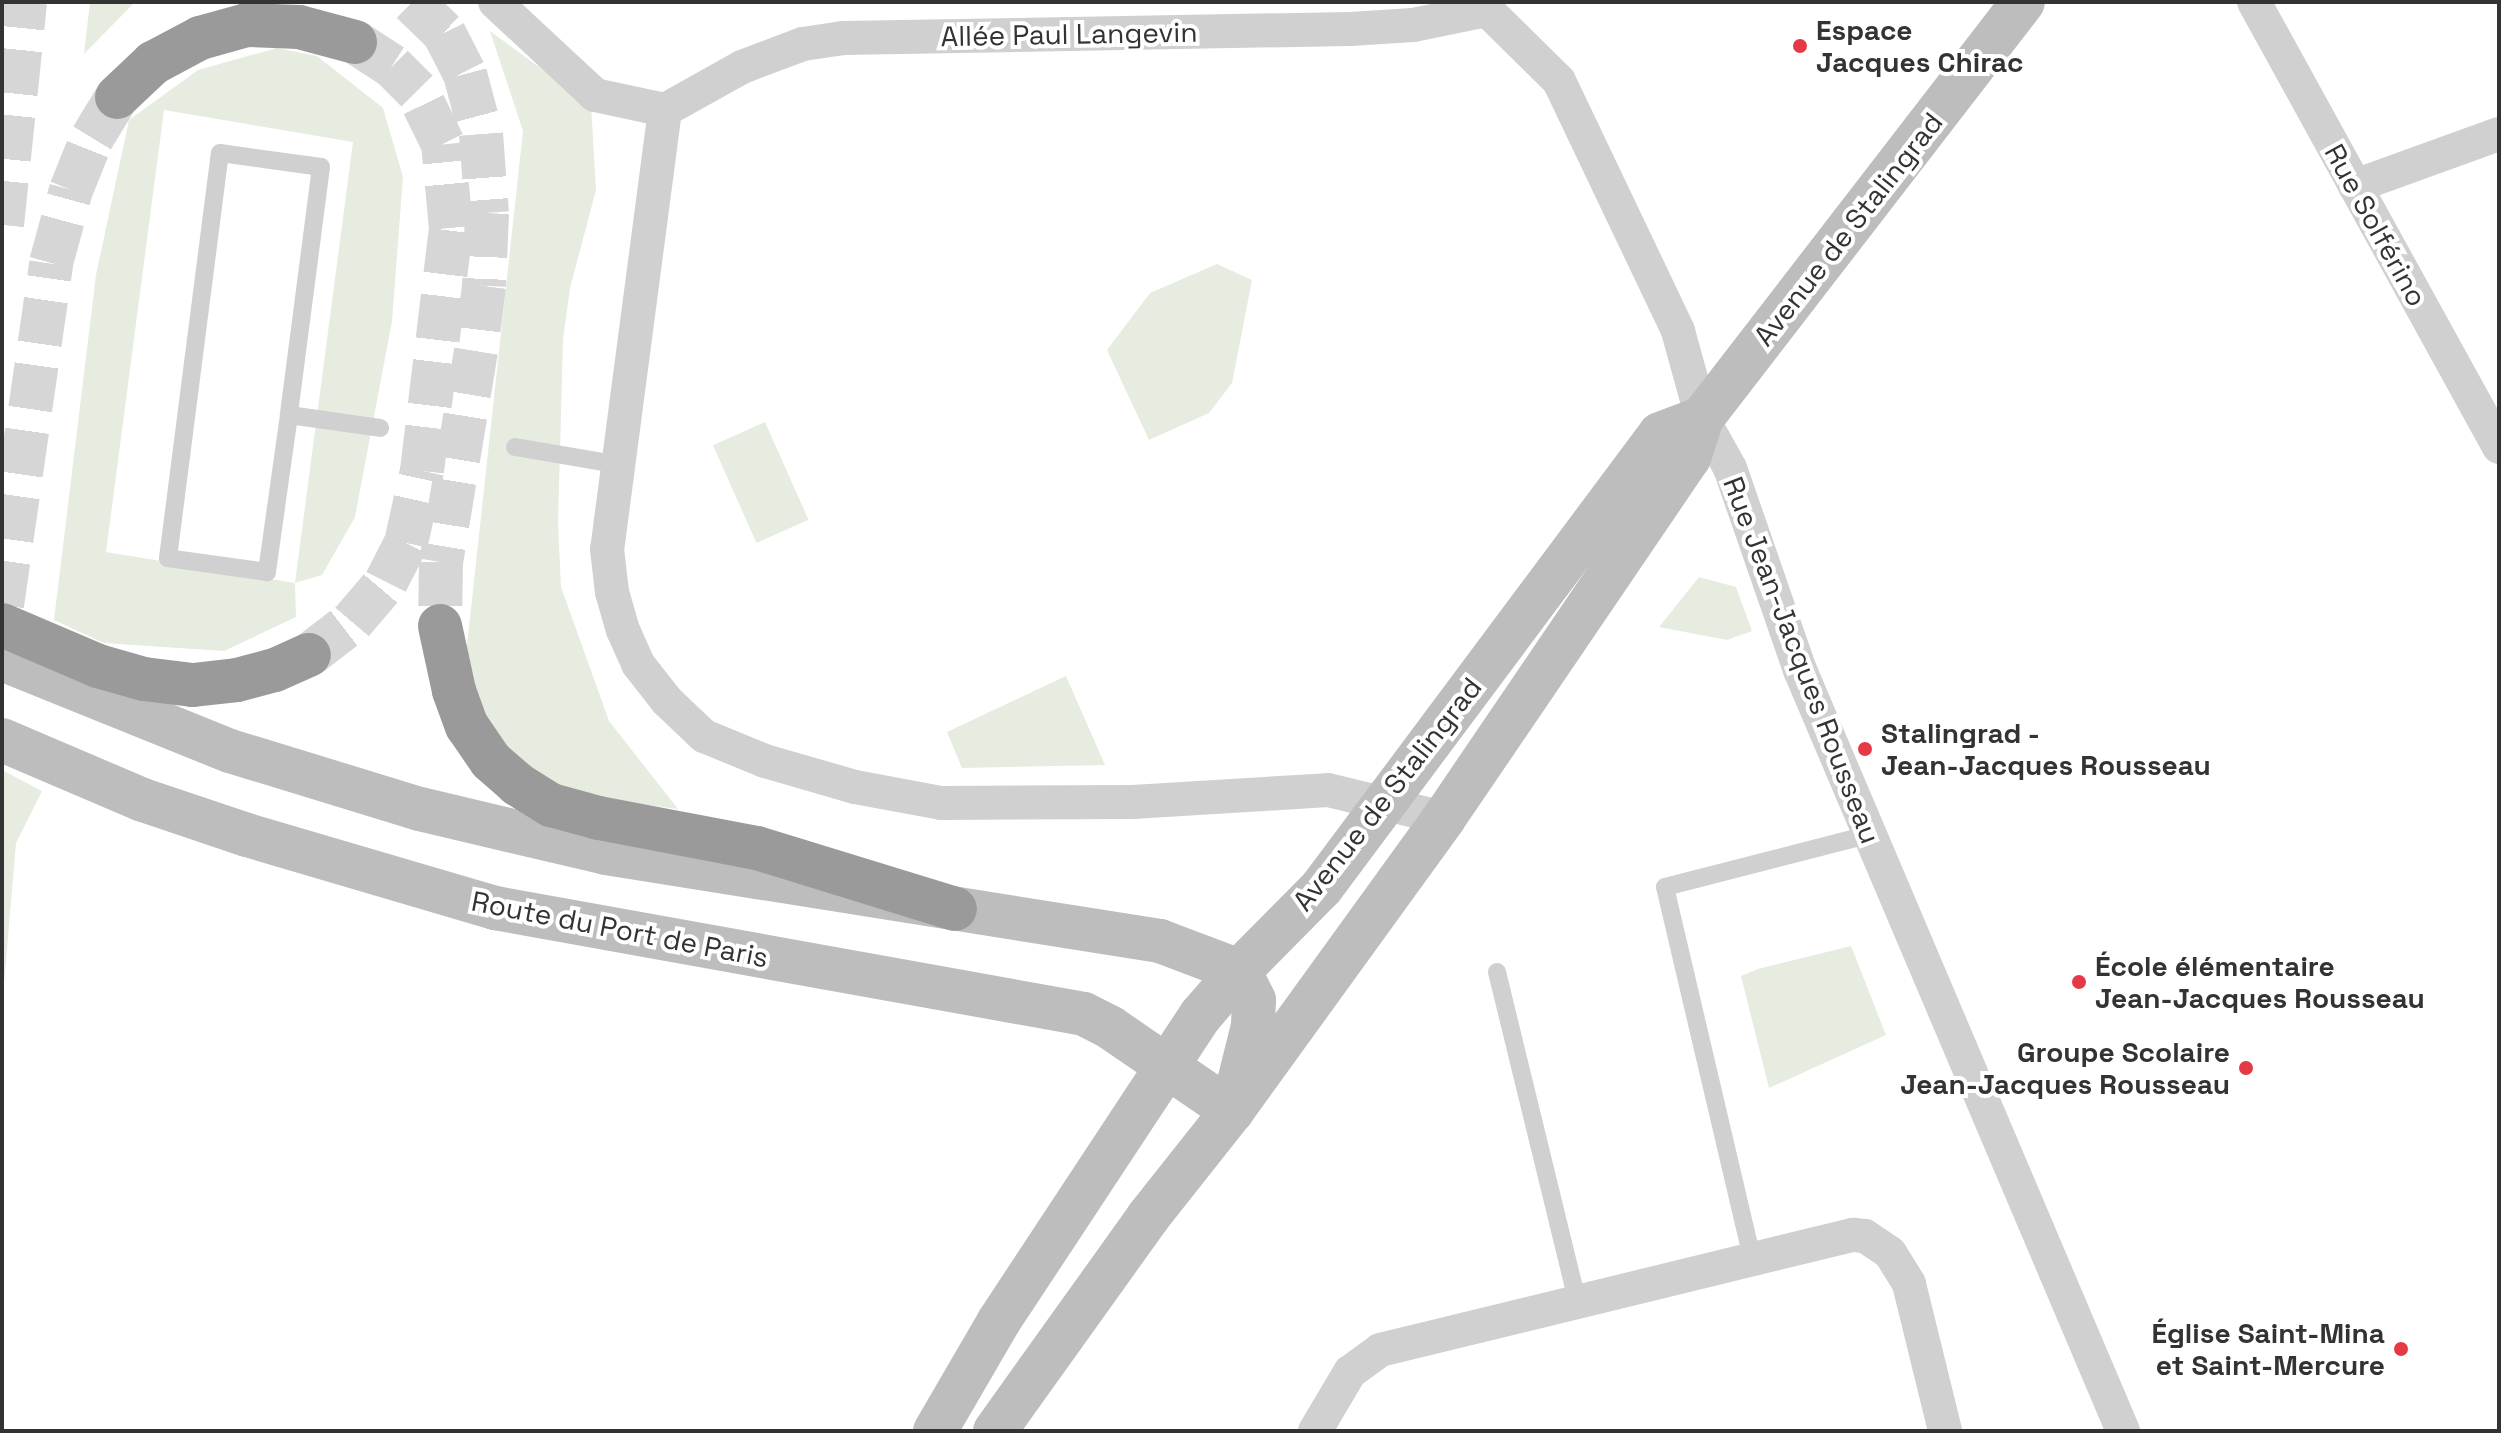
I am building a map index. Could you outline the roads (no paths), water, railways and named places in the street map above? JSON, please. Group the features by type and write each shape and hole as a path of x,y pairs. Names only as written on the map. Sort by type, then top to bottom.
{"highway":[{"path":"117,97 153,63 200,38 247,25 299,27 355,42"},
{"path":"2,625 94,681 144,679 193,685 262,673 309,655"},
{"path":"440,626 454,691 467,726 491,761 517,784 551,805 599,818 757,848 955,909"}],"main road":[{"name":"Avenue de Stalingrad","path":"995,1431 1142,1225 1232,1111 1444,818 1689,458 1702,418 2023,2"},
{"name":"Avenue de Stalingrad","path":"935,1431 999,1321 1201,1015 1239,971 1322,887 1660,434 1702,418"},
{"path":"2,659 94,681 230,751 420,809 606,853 1160,941 1239,971 1254,1005 1253,1026 1232,1111"},
{"name":"Route du Port de Paris","path":"2,740 143,800 247,835 495,908 1084,1014 1097,1019 1232,1111"}],"street":[{"path":"495,2 595,95 665,110 607,549 612,592 623,630 648,676 667,701 704,736 765,761 855,787 941,803 1133,802 1328,790 1444,818"},
{"name":"Rue Solférino","path":"2254,2 2495,432"},
{"name":"Allée Paul Langevin","path":"665,110 742,67 803,44 843,38 1350,29 1413,25 1486,6"},
{"name":"Rue Jean-Jacques Rousseau","path":"1486,6 1559,81 1678,331 1702,418 1730,468 1800,670 1867,835 2123,1431"},
{"path":"2355,186 2499,134"},
{"path":"1315,1431 1350,1372 1380,1350 1853,1235 1865,1236 1890,1253 1913,1295 1945,1431"}],"lane":[{"path":"220,153 321,167 289,415 267,572 168,558 220,153"},
{"path":"289,415 380,428"},
{"path":"515,447 616,464"},
{"path":"1752,1258 1665,887 1867,835"},
{"path":"1497,972 1577,1300"}],"tunnel":[{"path":"2,225 25,2"},
{"path":"412,2 444,33 465,74 481,134 487,213 484,286 476,351 441,562 440,626"},
{"path":"309,655 352,622 386,582 406,543 422,471 451,228 443,144 417,91 392,66 355,42"},
{"path":"2,605 51,263 71,190 92,138 117,97"}],"place":[{"name":"Espace Jacques Chirac","path":"1800,46"},
{"name":"Stalingrad - Jean-Jacques Rousseau","path":"1865,749"},
{"name":"École élémentaire Jean-Jacques Rousseau","path":"2079,982"},
{"name":"Groupe Scolaire Jean-Jacques Rousseau","path":"2246,1068"},
{"name":"Église Saint-Mina et Saint-Mercure","path":"2401,1349"}]}
